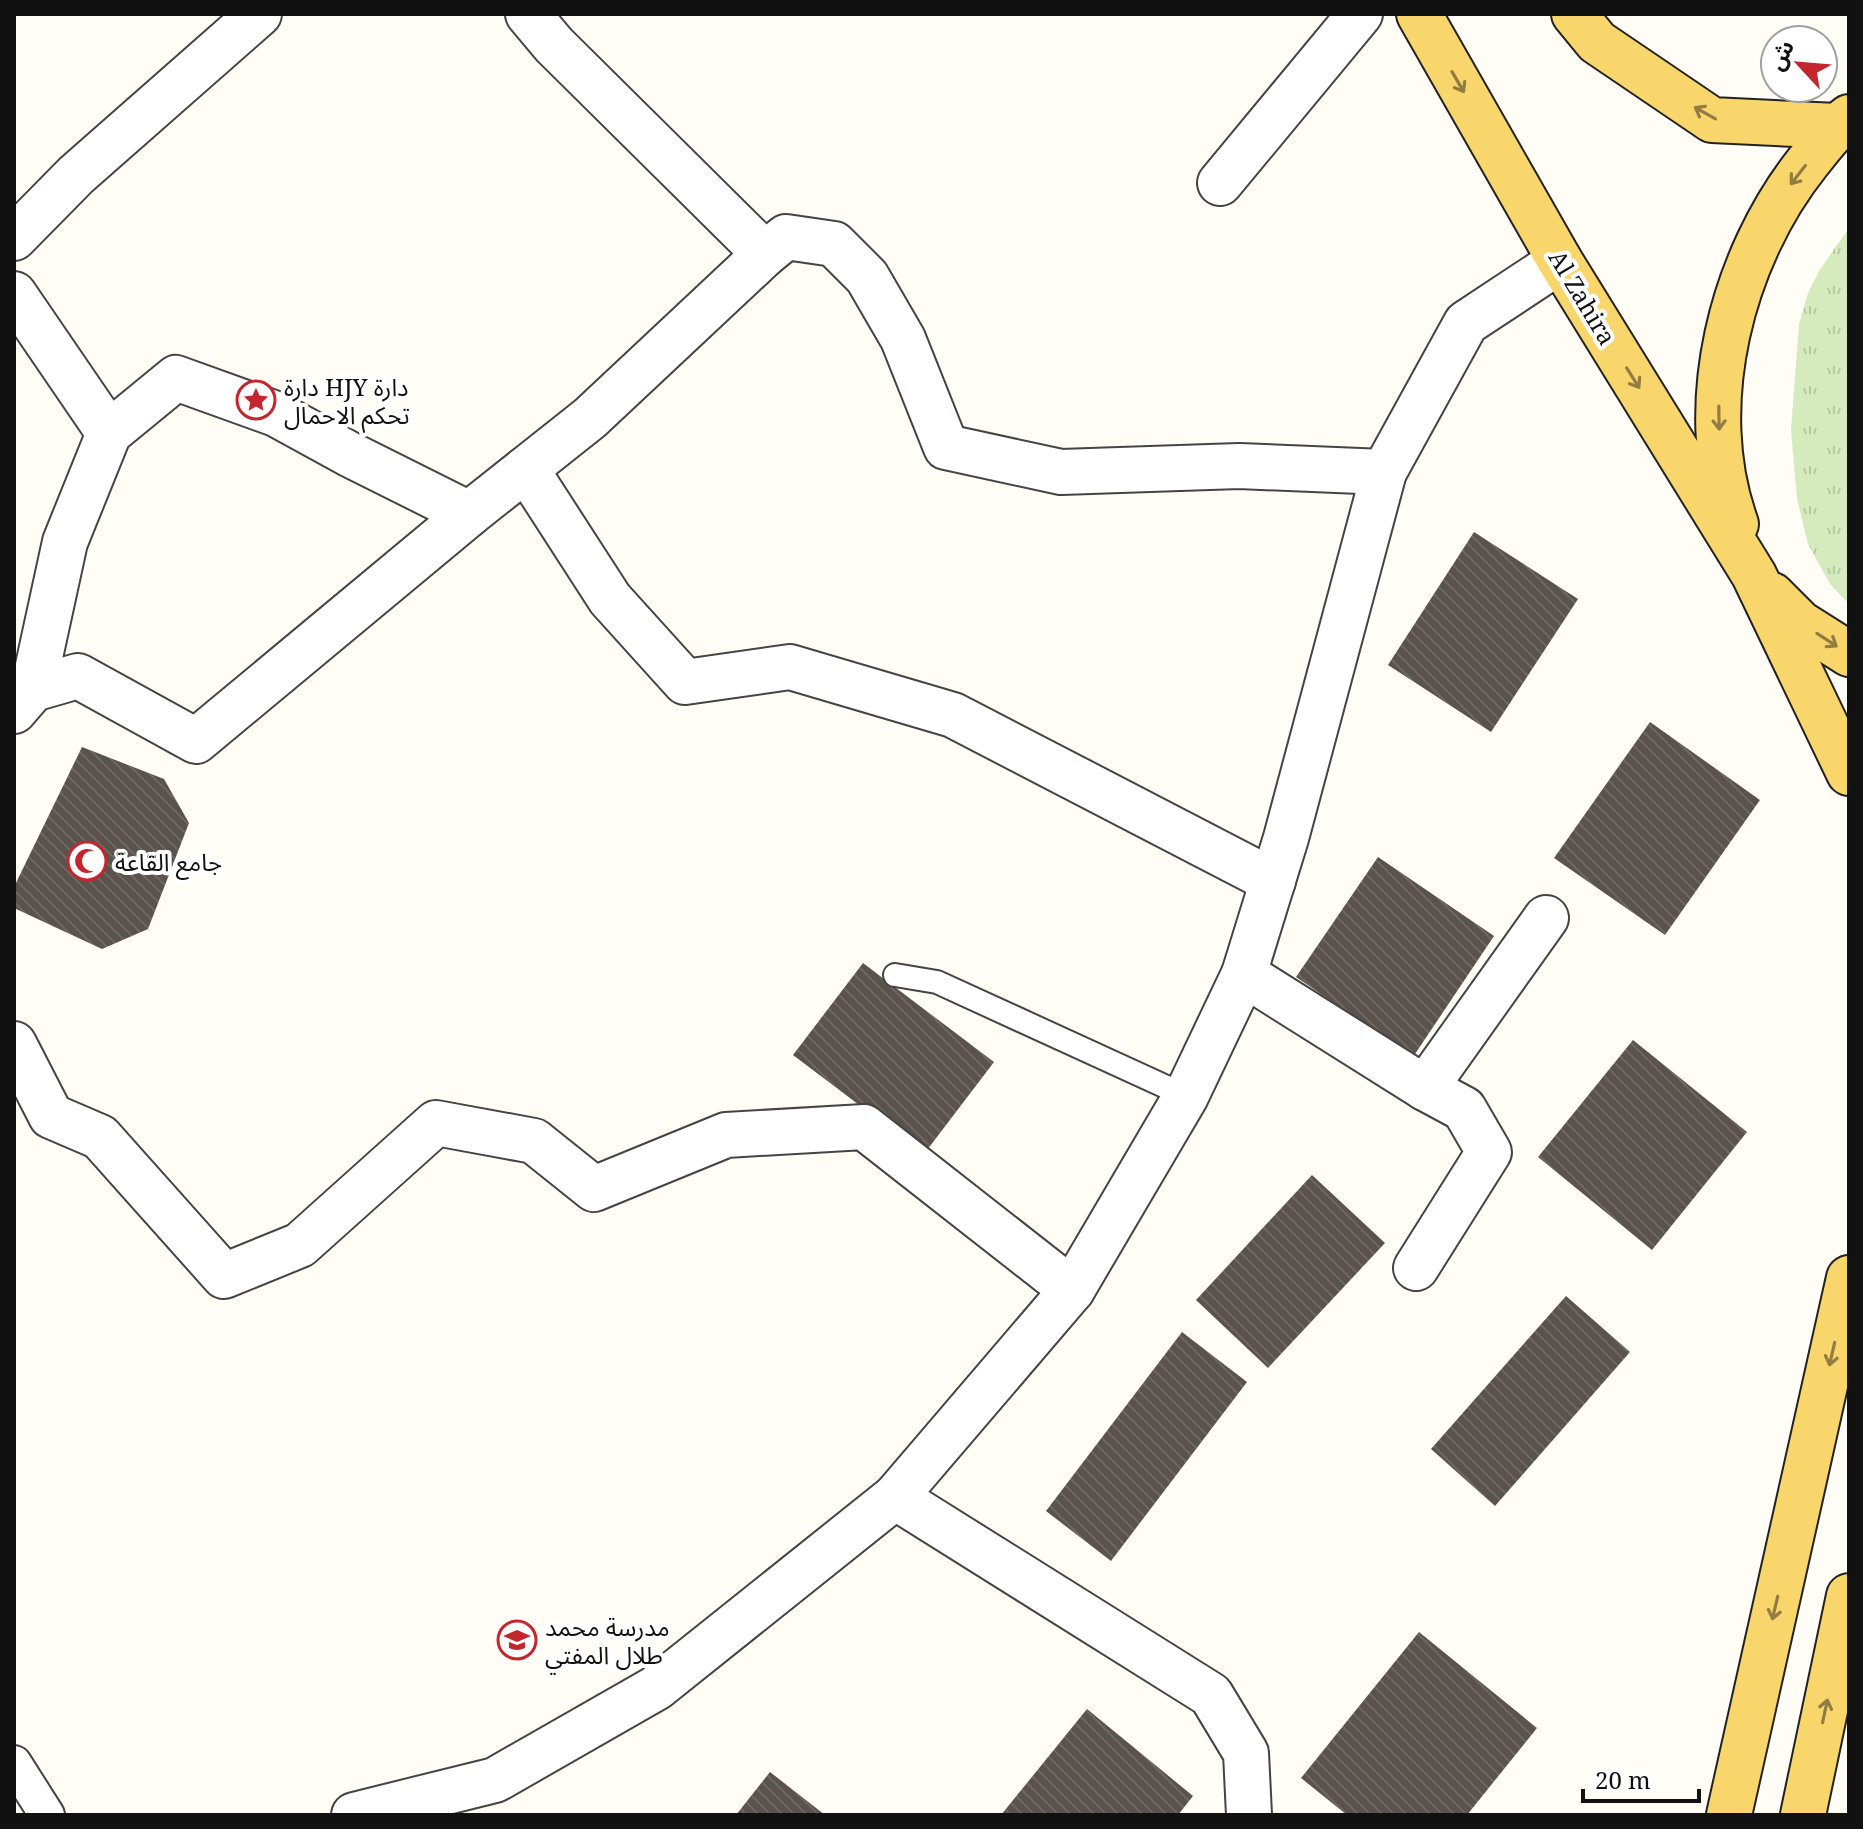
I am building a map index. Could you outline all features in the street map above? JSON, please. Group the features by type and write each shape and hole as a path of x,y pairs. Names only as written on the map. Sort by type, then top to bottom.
{"main road":[{"name":"Al Zahira","path":"1419,14 1560,261 1754,575"},
{"path":"1574,14 1597,42 1712,120 1843,122"},
{"path":"1843,122 1790,185 1754,251 1737,299 1723,360 1718,403 1724,482 1754,575 1849,773"},
{"path":"1754,575 1800,623 1849,654"},
{"path":"1729,1815 1849,1278"},
{"path":"1803,1815 1849,1596"}],"street":[{"path":"14,238 76,175 259,14"},
{"path":"528,14 554,45 765,254"},
{"path":"1220,183 1360,14"},
{"path":"23,700 78,676 196,741 469,514 590,418 786,237 834,244 867,277 903,339 946,447 1061,472 1239,466 1384,472"},
{"path":"354,1815 495,1780 656,1688 895,1497 1072,1290 1186,1096 1244,974 1273,881 1384,472 1466,323 1560,261"},
{"path":"14,294 109,433"},
{"path":"23,700 65,542 109,433 176,378 276,414 469,514"},
{"path":"526,469 610,599 685,682 790,667 953,715 1273,881"},
{"path":"1425,1088 1546,918"},
{"path":"1244,974 1425,1088 1464,1109 1489,1152 1416,1268"},
{"path":"17,1060 51,1116 100,1137 224,1276 300,1245 436,1123 534,1141 594,1189 726,1135 864,1127 1072,1290"},
{"path":"895,1497 1211,1695 1246,1753 1249,1815"},
{"path":"14,1763 47,1815"}],"lane":[{"path":"895,975 937,982 1186,1096"}],"green space":[{"path":"1849,228 1849,604 1830,584 1808,544 1797,499 1791,430 1799,324 1808,293 1819,271"}],"building":[{"path":"1474,532 1578,599 1491,732 1388,665"},
{"path":"1650,722 1760,800 1665,935 1554,858"},
{"path":"82,747 164,779 189,823 148,929 102,949 14,908 14,887"},
{"path":"1378,857 1494,936 1413,1057 1296,977"},
{"path":"863,963 994,1062 924,1154 793,1055"},
{"path":"1633,1040 1747,1132 1652,1250 1538,1157"},
{"path":"1312,1175 1385,1243 1268,1368 1196,1300"},
{"path":"1566,1296 1630,1352 1495,1506 1431,1449"},
{"path":"1182,1332 1247,1382 1111,1561 1046,1511"},
{"path":"1419,1632 1537,1728 1467,1815 1347,1815 1301,1778"},
{"path":"1087,1709 1193,1796 1178,1815 1001,1815"},
{"path":"770,1772 825,1815 736,1815"}],"place":[{"name":"دارة HJY دارة تحكم الاحمال","path":"256,400"},
{"name":"جامع القاعة","path":"87,861"},
{"name":"مدرسة محمد طلال المفتي","path":"517,1640"}]}
